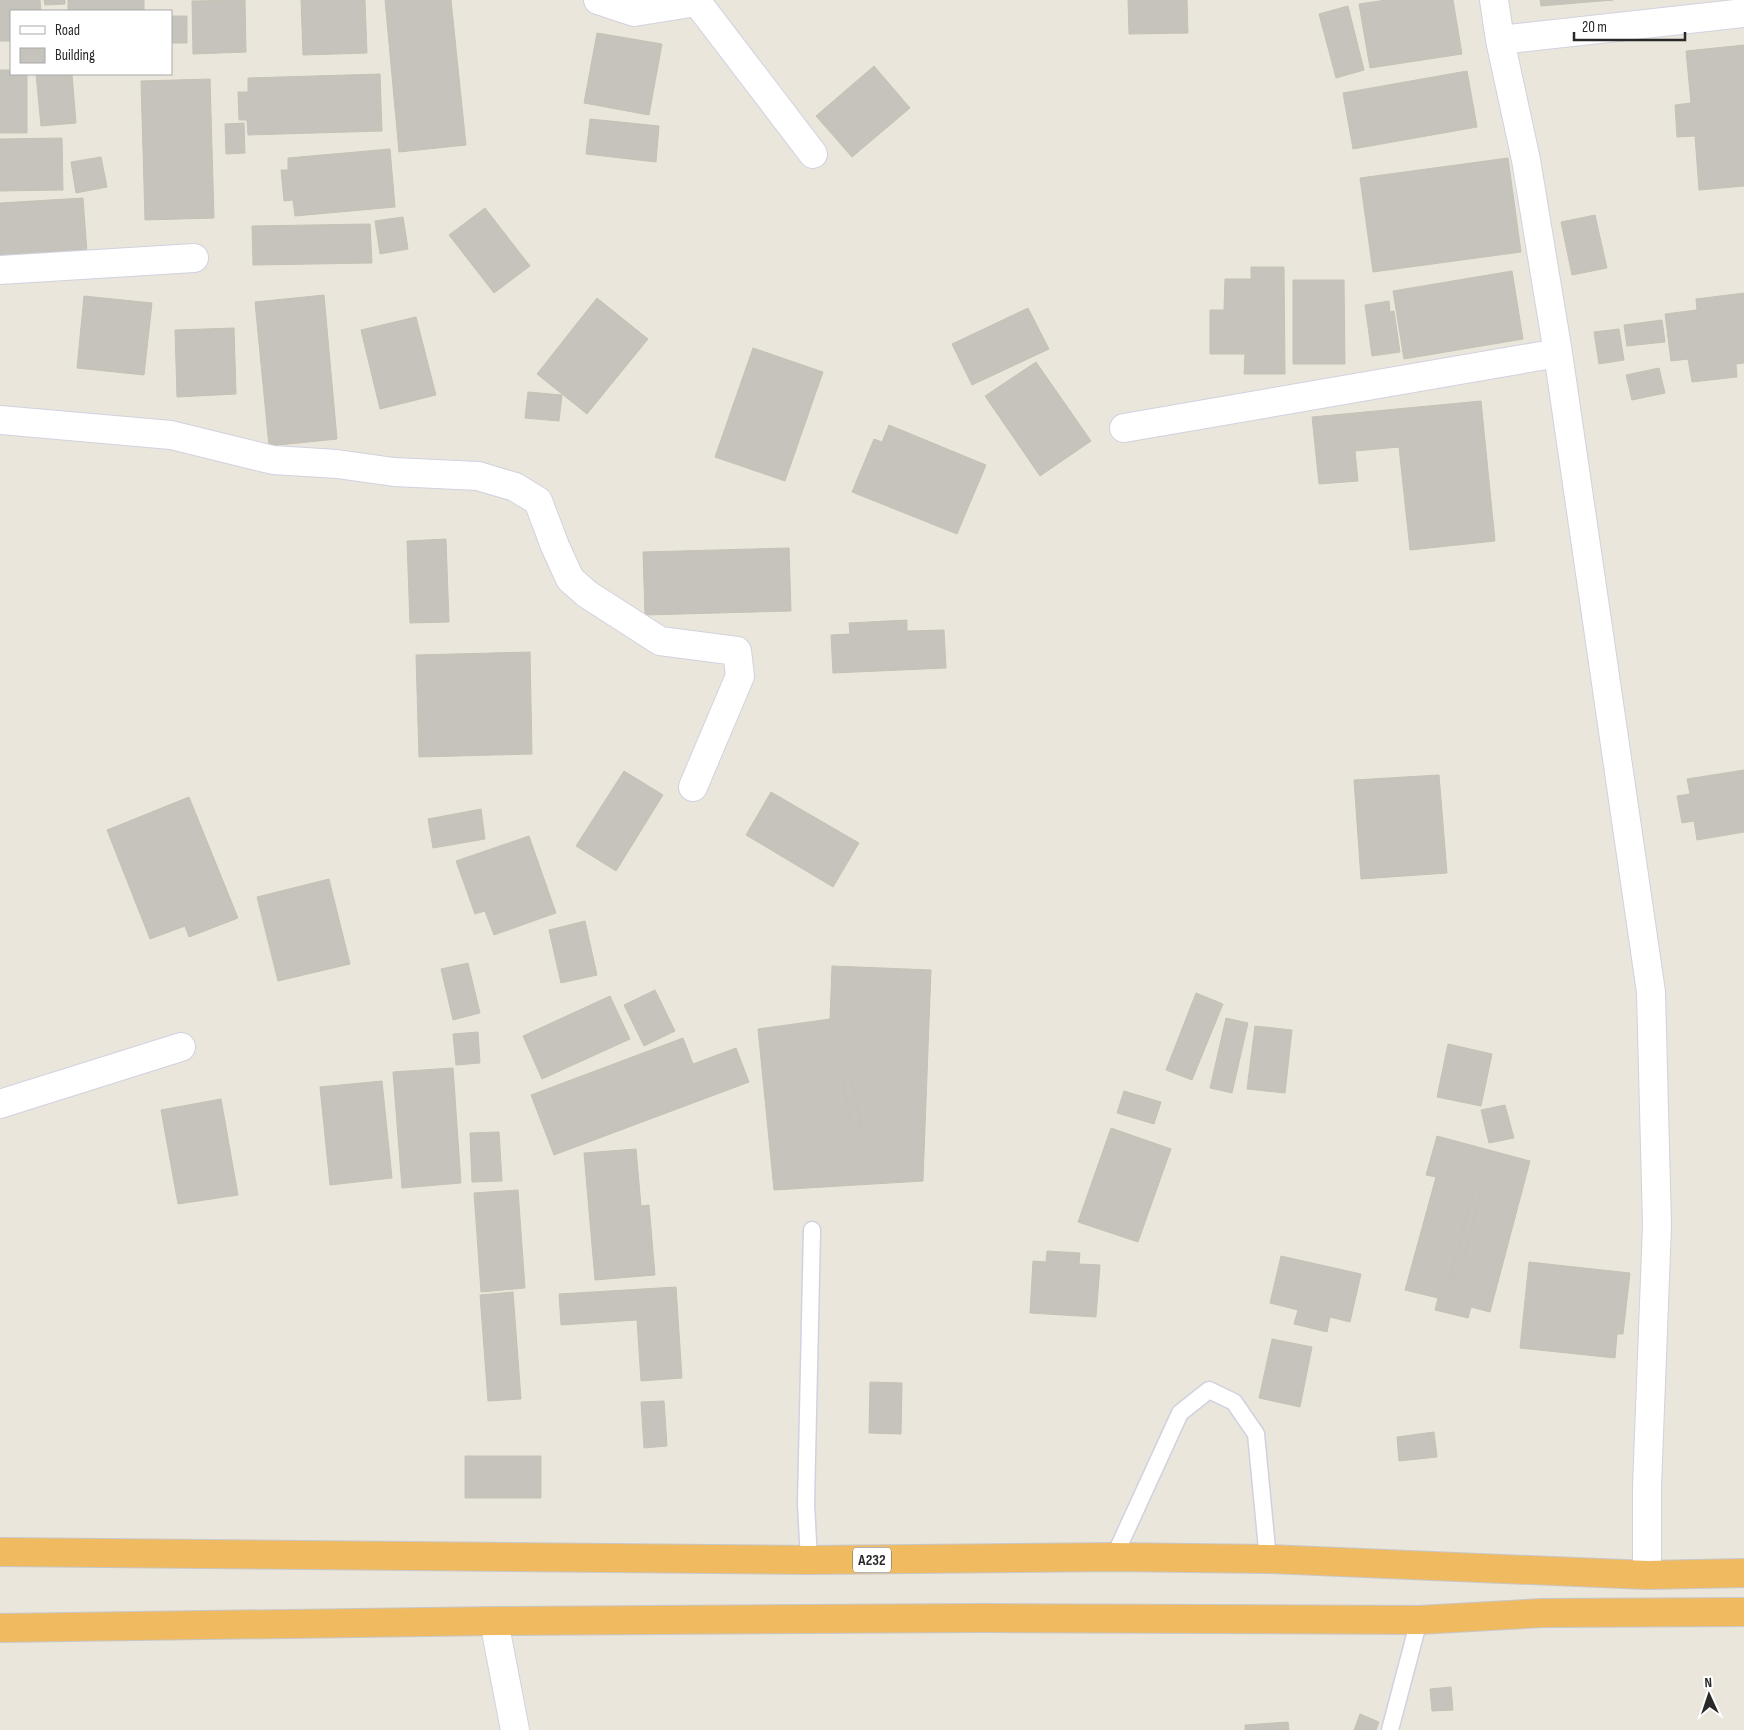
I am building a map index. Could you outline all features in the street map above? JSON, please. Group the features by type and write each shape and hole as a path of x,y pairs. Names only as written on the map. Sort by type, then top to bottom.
{"highway":[{"name":"A232","path":"0,1552 809,1560 1114,1557 1268,1559 1647,1575 1744,1573"},
{"path":"0,1628 494,1621 986,1618 1419,1620 1542,1612 1744,1612"}],"street":[{"path":"598,0 634,12 697,2 813,154"},
{"path":"1494,0 1500,40 1526,160 1558,353 1651,992 1657,1225 1646,1487 1647,1575"},
{"path":"1500,40 1744,13"},
{"path":"0,270 194,258"},
{"path":"1124,428 1558,353"},
{"path":"0,420 171,435 272,460 338,464 394,472 478,476 516,487 538,501 570,579 587,594 660,640 737,651 740,676 693,786"},
{"path":"0,1104 181,1047"},
{"path":"494,1621 514,1730"}],"lane":[{"path":"809,1560 806,1504 812,1230"},
{"path":"1114,1557 1180,1413 1209,1390 1234,1402 1256,1434 1268,1559"},
{"path":"1390,1730 1419,1620"}],"building":[{"path":"0,0 40,0 41,10 10,10 10,41 0,41"},
{"path":"44,0 65,0 65,4 45,5"},
{"path":"68,0 144,0 144,10 68,10"},
{"path":"245,0 246,52 193,54 192,1"},
{"path":"301,0 365,0 367,53 303,55"},
{"path":"385,0 451,0 466,145 399,152"},
{"path":"1128,0 1187,0 1188,33 1129,34"},
{"path":"1386,0 1453,0 1462,54 1370,68 1359,4"},
{"path":"1540,0 1613,0 1541,6"},
{"path":"1348,6 1364,70 1336,78 1319,14"},
{"path":"172,16 187,16 187,43 172,43"},
{"path":"597,33 662,44 649,115 584,103"},
{"path":"1744,45 1744,186 1699,190 1695,136 1677,137 1675,105 1691,103 1686,51"},
{"path":"874,66 910,108 852,157 816,116"},
{"path":"0,70 10,70 10,75 27,75 27,133 0,133"},
{"path":"1467,71 1477,127 1353,149 1343,93"},
{"path":"380,74 382,131 248,135 247,120 239,120 238,92 248,92 248,78"},
{"path":"36,75 72,75 76,123 41,126"},
{"path":"210,79 214,218 145,220 141,81"},
{"path":"590,119 659,126 656,162 586,154"},
{"path":"244,123 245,153 226,154 225,124"},
{"path":"62,138 63,190 0,191 0,139"},
{"path":"390,149 395,207 295,216 293,200 284,201 281,170 288,170 288,158"},
{"path":"101,157 107,187 76,193 71,162"},
{"path":"1508,158 1521,252 1373,272 1360,178"},
{"path":"83,198 87,253 0,259 0,203"},
{"path":"485,208 530,266 494,293 449,235"},
{"path":"1595,215 1607,268 1572,275 1561,222"},
{"path":"403,217 408,249 380,254 375,221"},
{"path":"370,224 372,263 253,265 252,226"},
{"path":"1251,267 1284,267 1285,374 1244,374 1245,354 1210,354 1210,310 1224,310 1225,279 1251,279"},
{"path":"1512,271 1523,339 1404,359 1393,291"},
{"path":"1293,280 1344,280 1345,364 1293,364"},
{"path":"1744,293 1744,363 1736,364 1737,377 1692,382 1688,359 1671,361 1665,314 1697,310 1696,299"},
{"path":"324,295 337,439 269,446 255,302"},
{"path":"84,296 152,303 144,375 77,368"},
{"path":"597,298 648,339 587,414 537,374"},
{"path":"1389,301 1390,312 1394,311 1400,352 1372,356 1365,305"},
{"path":"1028,308 1049,349 972,385 952,344"},
{"path":"416,317 436,395 380,409 361,330"},
{"path":"1662,320 1665,342 1627,346 1624,325"},
{"path":"234,328 236,394 177,397 175,330"},
{"path":"1619,329 1624,360 1599,364 1594,332"},
{"path":"753,348 823,372 785,481 715,457"},
{"path":"1036,362 1091,441 1040,476 985,396"},
{"path":"1659,368 1665,393 1632,400 1626,375"},
{"path":"528,392 562,395 559,421 525,418"},
{"path":"1481,401 1495,541 1410,550 1399,447 1355,451 1358,481 1319,484 1312,417"},
{"path":"889,425 986,465 957,534 852,492 874,439 882,442"},
{"path":"446,539 449,622 410,623 407,541"},
{"path":"789,548 791,611 645,615 643,552"},
{"path":"907,620 907,631 944,630 946,668 833,673 831,635 850,634 849,623"},
{"path":"530,652 532,754 419,757 416,655"},
{"path":"1744,770 1744,832 1697,840 1694,821 1682,823 1677,796 1690,794 1687,779"},
{"path":"624,771 663,795 616,871 576,846"},
{"path":"1439,775 1447,873 1361,879 1354,780"},
{"path":"771,792 859,843 833,887 746,835"},
{"path":"189,797 238,918 189,937 185,926 150,939 107,830"},
{"path":"481,809 485,839 433,848 428,819"},
{"path":"529,836 556,913 494,935 485,911 475,914 456,861"},
{"path":"329,879 350,964 278,981 257,897"},
{"path":"585,921 597,975 561,983 549,930"},
{"path":"468,963 480,1013 453,1020 441,969"},
{"path":"832,966 931,970 923,1181 774,1190 758,1029 830,1019","holes":["851,1078 862,1127 852,1129 842,1080"]},
{"path":"655,990 675,1031 644,1046 624,1005"},
{"path":"1196,993 1223,1004 1192,1080 1166,1070"},
{"path":"610,996 630,1039 542,1079 523,1036"},
{"path":"1226,1018 1248,1023 1232,1093 1210,1088"},
{"path":"1255,1026 1292,1030 1285,1093 1247,1089"},
{"path":"478,1032 480,1063 456,1065 453,1034"},
{"path":"683,1038 693,1064 736,1048 749,1082 554,1155 531,1095"},
{"path":"1448,1044 1492,1054 1481,1106 1437,1097"},
{"path":"453,1068 461,1183 402,1188 393,1072"},
{"path":"851,1078 862,1127 852,1129 842,1080"},
{"path":"382,1081 392,1178 330,1185 320,1087"},
{"path":"1124,1091 1161,1102 1154,1124 1117,1113"},
{"path":"221,1099 238,1195 178,1204 161,1110"},
{"path":"1505,1105 1514,1138 1489,1143 1481,1110"},
{"path":"1111,1128 1171,1149 1138,1242 1078,1222"},
{"path":"499,1132 502,1181 472,1182 470,1133"},
{"path":"1437,1136 1530,1161 1490,1312 1471,1307 1468,1318 1435,1310 1438,1298 1405,1290 1436,1177 1426,1175","holes":["1474,1187 1482,1189 1458,1280 1450,1278"]},
{"path":"636,1149 641,1206 649,1205 655,1275 595,1280 584,1153"},
{"path":"1474,1187 1482,1189 1458,1280 1450,1278"},
{"path":"518,1190 525,1288 481,1292 474,1193"},
{"path":"1047,1251 1080,1253 1079,1264 1100,1265 1096,1317 1030,1313 1033,1261 1046,1262"},
{"path":"1281,1256 1361,1274 1350,1322 1330,1317 1327,1332 1294,1324 1298,1310 1270,1303"},
{"path":"1529,1262 1630,1273 1623,1334 1617,1334 1615,1358 1520,1348"},
{"path":"676,1287 682,1378 641,1381 637,1320 561,1325 559,1294"},
{"path":"513,1292 521,1399 488,1401 480,1295"},
{"path":"1272,1339 1312,1347 1300,1407 1259,1398"},
{"path":"870,1382 902,1383 901,1434 869,1433"},
{"path":"664,1401 667,1446 644,1448 641,1402"},
{"path":"1434,1432 1437,1457 1399,1461 1397,1437"},
{"path":"465,1456 541,1456 541,1498 465,1498"},
{"path":"1451,1687 1453,1710 1432,1711 1430,1689"},
{"path":"1360,1714 1379,1722 1376,1730 1354,1730"},
{"path":"1288,1722 1289,1730 1245,1730 1245,1725"}]}
